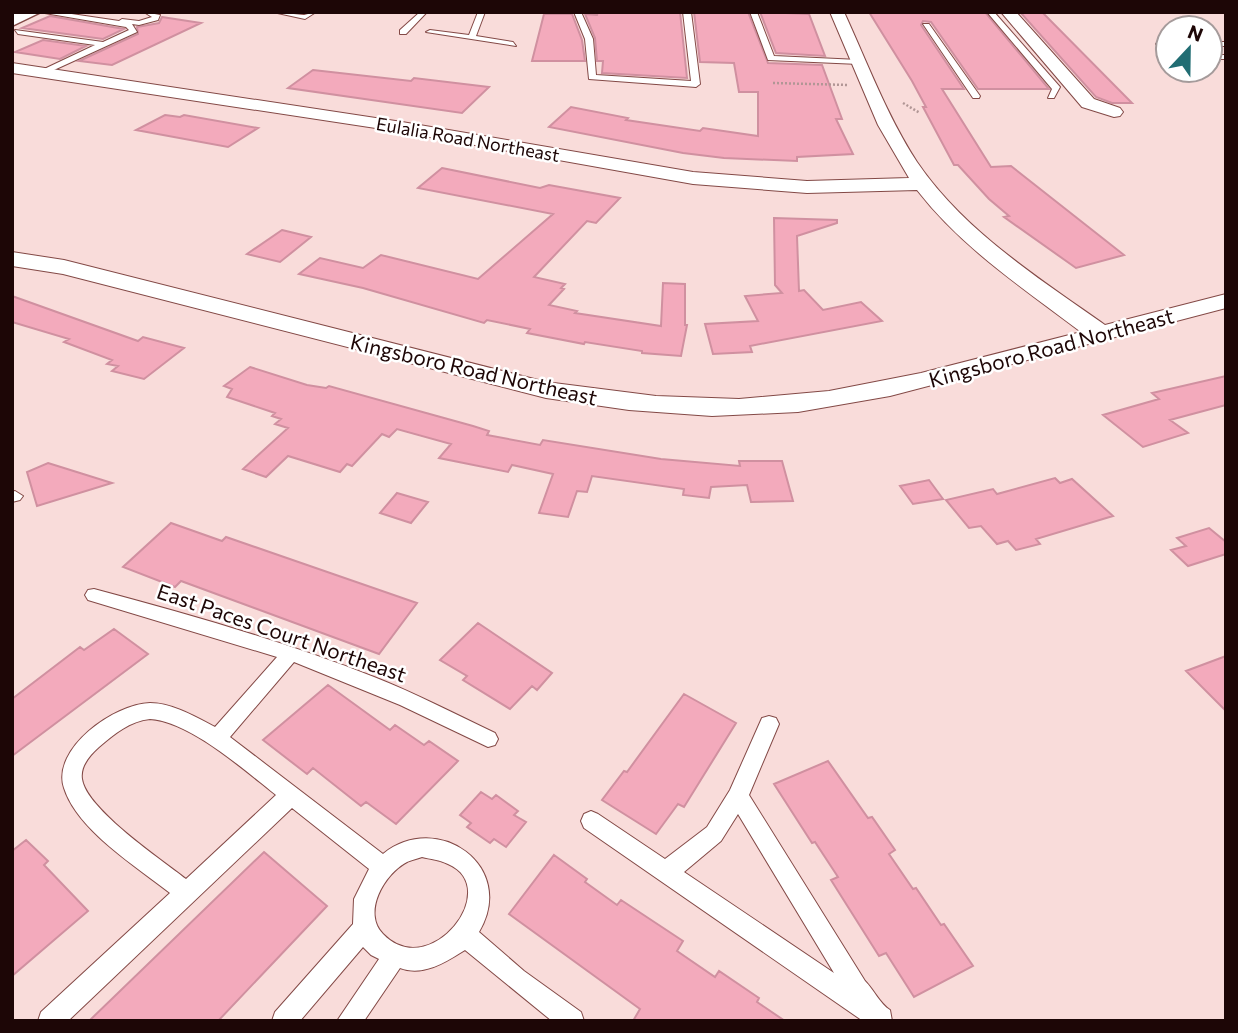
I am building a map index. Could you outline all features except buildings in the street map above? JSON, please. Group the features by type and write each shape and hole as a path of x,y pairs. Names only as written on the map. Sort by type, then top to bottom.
{"main road":[{"path":"15,20 32,12"}],"street":[{"path":"837,12 908,163 943,209 974,238 1100,334"},
{"path":"1008,12 1088,103 1114,112"},
{"name":"Eulalia Road Northeast","path":"12,68 402,127 693,178 807,187 925,184"},
{"name":"Kingsboro Road Northeast","path":"12,259 75,270 546,390 613,401 679,407 767,406 851,396 941,376 1226,301"}],"lane":[{"path":"42,12 128,25 134,30 43,73"},
{"path":"65,12 139,23 155,18 156,15 147,12"},
{"path":"276,12 305,16 313,12"},
{"path":"403,32 424,12"},
{"path":"472,38 482,12"},
{"path":"577,12 589,39 592,77 623,78 649,83 696,84 687,12"},
{"path":"753,12 771,58 859,62"},
{"path":"990,12 1057,89 1051,96"},
{"path":"15,20 52,15"},
{"path":"15,20 103,44"},
{"path":"926,26 976,96"},
{"path":"430,32 513,44"},
{"name":"East Paces Court Northeast","path":"94,596 187,620 290,654 409,699 488,739"},
{"path":"216,740 290,654"},
{"path":"186,892 97,820 80,801 71,778 76,759 89,743 128,715 145,710 166,713 216,740 385,868"},
{"path":"666,872 714,834 737,796 769,724"},
{"path":"50,1021 291,795"},
{"path":"737,796 857,989 882,1020"},
{"path":"591,821 882,1020"},
{"path":"422,848 446,849 468,863 480,890 477,914 465,935 438,956 412,961 394,957 373,942 365,928 363,902 370,883 385,868 398,856 422,848"},
{"path":"284,1021 365,928"},
{"path":"465,935 516,979 572,1021"},
{"path":"349,1021 394,957"}],"path":[{"path":"773,83 861,86"},
{"path":"903,103 920,113"}]}
